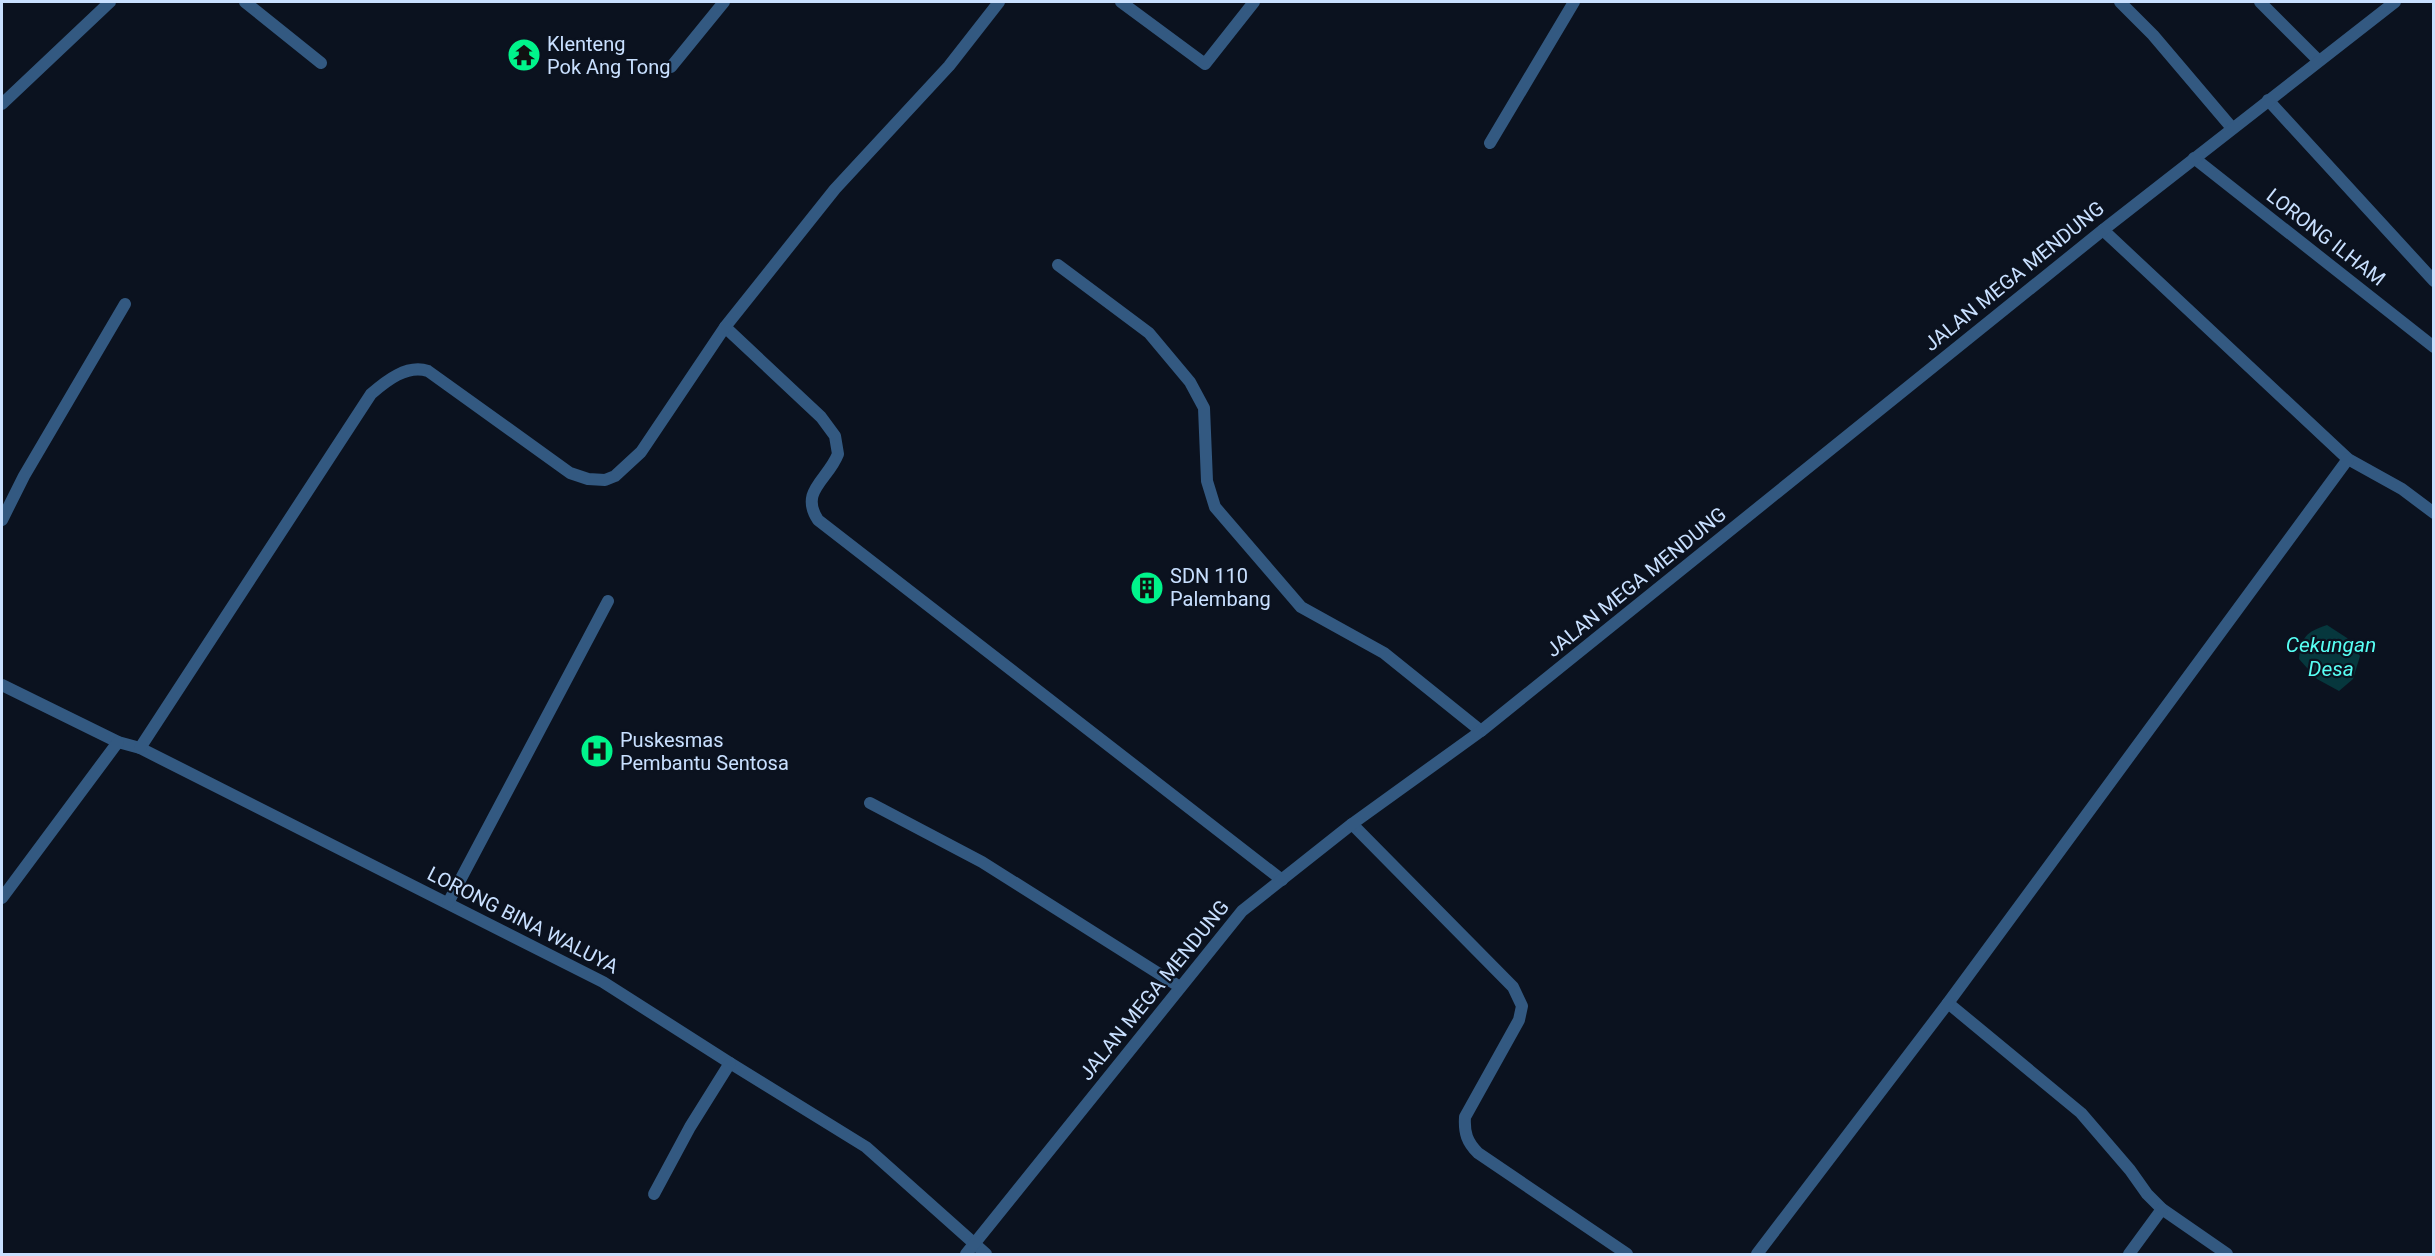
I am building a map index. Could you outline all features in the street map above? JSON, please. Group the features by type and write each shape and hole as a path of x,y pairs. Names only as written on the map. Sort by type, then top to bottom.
{"street":[{"path":"2,104 110,2"},
{"path":"245,2 321,63"},
{"path":"671,67 724,2"},
{"path":"140,748 371,394 386,381 410,370 419,368 428,371 570,473 588,479 605,480 615,476 641,452 725,327 835,189 949,66 999,2"},
{"path":"1120,2 1205,64 1254,2"},
{"path":"1490,143 1574,2"},
{"path":"2120,2 2153,34 2232,128"},
{"path":"2260,2 2318,60"},
{"name":"JALAN MEGA MENDUNG","path":"969,1250 1242,911 1352,824 1481,731 2103,230 2394,2"},
{"path":"2268,100 2433,281"},
{"name":"LORONG ILHAM","path":"2194,158 2433,347"},
{"path":"2103,230 2348,459 2402,489 2433,513"},
{"path":"1058,265 1149,333 1190,381 1204,408 1207,481 1215,507 1301,607 1384,653 1481,731"},
{"path":"2,520 24,476 125,304"},
{"path":"725,327 806,400 835,436 838,454 813,491 811,500 811,510 818,520 1282,880"},
{"path":"1757,1254 1948,1003 2348,459"},
{"path":"448,903 608,601"},
{"name":"LORONG BINA WALUYA","path":"2,685 118,742 140,748 603,982 866,1147 969,1250 986,1254"},
{"path":"2,898 118,742"},
{"path":"870,803 982,862 1180,987"},
{"path":"1352,824 1513,987 1522,1006 1519,1020 1465,1117 1464,1128 1468,1143 1478,1153 1627,1254"},
{"path":"1948,1003 2081,1113 2162,1209 2227,1254"},
{"path":"654,1194 690,1127 730,1063"},
{"path":"2129,1254 2162,1209"}],"water":[{"name":"Cekungan Desa","path":"2327,625 2347,638 2360,656 2353,679 2339,691 2317,679 2299,659 2301,645 2306,636"}],"place":[{"name":"Klenteng Pok Ang Tong","path":"524,55"},
{"name":"SDN 110 Palembang","path":"1147,588"},
{"name":"Puskesmas Pembantu Sentosa","path":"597,751"}]}
